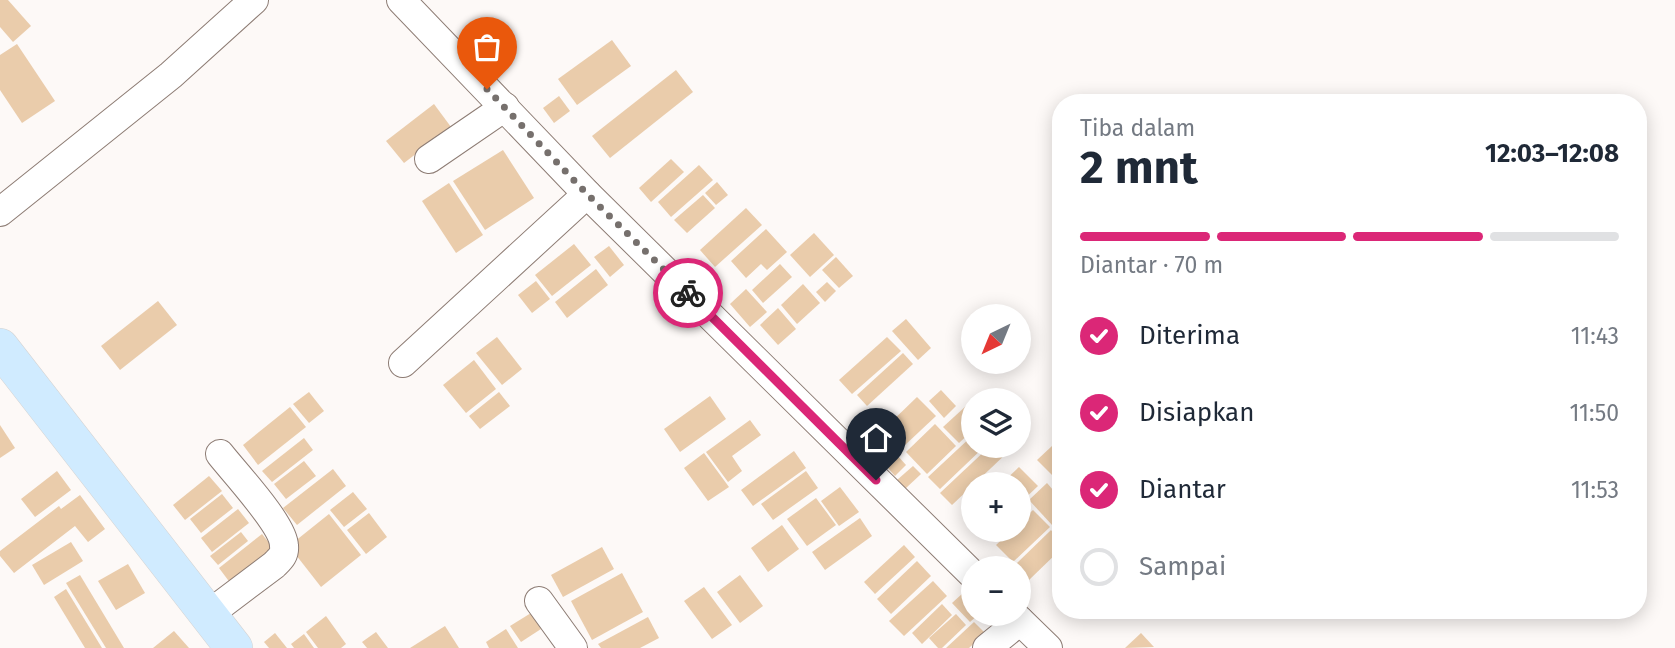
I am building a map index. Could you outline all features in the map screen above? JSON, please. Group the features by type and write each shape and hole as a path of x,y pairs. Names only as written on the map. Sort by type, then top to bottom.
{"main road":[{"path":"0,347 234,648"}],"street":[{"path":"0,212 171,75 254,0"},
{"path":"401,0 587,194 961,563"},
{"path":"429,159 505,107"},
{"path":"403,363 587,194"},
{"path":"209,614 274,565 285,550 277,526 220,454"},
{"path":"540,601 573,648"},
{"path":"987,648 1008,626"},
{"path":"1025,626 1048,648"}],"building":[{"path":"0,0 8,0 31,26 13,42 0,27"},
{"path":"612,40 631,66 577,105 558,79"},
{"path":"17,44 55,101 22,123 0,90 0,55"},
{"path":"676,70 693,92 610,158 592,136"},
{"path":"559,96 570,111 554,123 543,108"},
{"path":"434,104 451,127 404,163 386,141"},
{"path":"503,150 534,198 485,230 453,181"},
{"path":"671,159 684,172 651,202 639,188"},
{"path":"699,165 713,180 671,217 658,202"},
{"path":"717,182 728,195 716,205 705,193"},
{"path":"449,183 483,235 456,253 422,201"},
{"path":"703,195 715,208 687,233 674,220"},
{"path":"746,208 762,225 715,267 700,250"},
{"path":"766,229 787,252 767,270 761,264 746,278 731,261"},
{"path":"814,233 834,255 810,277 790,255"},
{"path":"574,244 591,265 552,296 535,275"},
{"path":"609,246 624,265 610,277 594,257"},
{"path":"836,257 853,276 839,288 822,270"},
{"path":"780,264 792,277 763,303 752,290"},
{"path":"596,269 608,285 567,318 555,302"},
{"path":"536,281 550,299 532,313 518,295"},
{"path":"827,282 836,291 825,302 816,292"},
{"path":"803,284 820,303 797,324 781,305"},
{"path":"746,289 767,312 750,327 730,304"},
{"path":"158,301 177,325 120,370 101,346"},
{"path":"778,308 796,329 778,345 760,325"},
{"path":"906,319 931,348 918,360 892,331"},
{"path":"497,337 522,369 502,385 476,353"},
{"path":"887,337 901,351 852,394 839,380"},
{"path":"903,353 913,364 867,406 857,395"},
{"path":"474,360 496,389 466,413 443,385"},
{"path":"941,390 956,406 944,418 929,401"},
{"path":"309,392 324,411 309,423 293,404"},
{"path":"499,392 510,406 480,429 469,416"},
{"path":"710,396 726,419 680,452 664,429"},
{"path":"917,397 936,416 904,446 886,427"},
{"path":"290,407 306,427 258,465 243,445"},
{"path":"961,411 959,443 943,427"},
{"path":"750,420 761,435 732,456 742,471 728,482 706,452"},
{"path":"935,424 956,446 927,474 906,452"},
{"path":"0,425 15,448 0,458"},
{"path":"304,438 313,450 272,482 262,471"},
{"path":"961,446 961,458 972,458 940,489 928,477"},
{"path":"1052,446 1052,475 1037,460"},
{"path":"794,451 806,468 753,506 741,490"},
{"path":"704,453 729,487 708,501 684,468"},
{"path":"897,455 906,465 895,476 886,466"},
{"path":"977,458 1002,458 987,472 962,472"},
{"path":"304,461 316,476 286,499 274,484"},
{"path":"913,466 921,474 905,489 897,480"},
{"path":"333,469 346,486 297,525 283,508"},
{"path":"57,471 71,490 35,517 21,499"},
{"path":"806,471 818,488 773,520 761,504"},
{"path":"961,473 961,496 952,505 940,493"},
{"path":"209,476 222,491 185,520 173,505"},
{"path":"1031,479 1038,486 1031,493"},
{"path":"1047,483 1052,489 1052,525 1031,502 1031,498"},
{"path":"840,487 859,512 839,526 821,501"},
{"path":"353,492 367,509 344,527 330,510"},
{"path":"222,494 233,508 201,533 190,519"},
{"path":"80,495 105,529 88,542 75,526 14,573 0,556 0,551 59,506 61,509"},
{"path":"816,498 836,525 807,546 787,519"},
{"path":"238,509 249,523 212,552 201,538"},
{"path":"1033,510 1050,527 1019,556 1007,556 996,545 999,542 1031,542"},
{"path":"369,513 387,537 366,554 347,530"},
{"path":"329,514 361,555 321,587 289,546"},
{"path":"860,518 872,536 825,570 812,552"},
{"path":"782,525 799,549 768,572 751,548"},
{"path":"1051,530 1052,558 1031,578 1031,556 1024,556"},
{"path":"241,532 248,541 218,565 210,556"},
{"path":"262,534 278,554 234,588 219,568"},
{"path":"71,542 83,561 44,585 32,565"},
{"path":"904,545 915,557 875,594 864,582"},
{"path":"602,547 614,569 563,597 551,575"},
{"path":"917,561 931,576 891,614 877,599"},
{"path":"128,564 145,593 116,610 98,581"},
{"path":"622,573 643,612 592,640 571,601"},
{"path":"80,575 124,648 106,648 66,583"},
{"path":"740,575 763,606 740,623 717,592"},
{"path":"933,581 947,596 904,636 889,621"},
{"path":"704,587 732,625 712,639 684,601"},
{"path":"66,589 102,648 85,648 54,597"},
{"path":"961,595 961,612 952,603"},
{"path":"942,604 952,615 922,644 912,633"},
{"path":"531,613 541,629 521,642 510,626"},
{"path":"956,614 961,620 961,626 965,626 942,648 938,648 929,638"},
{"path":"326,616 346,644 341,648 318,648 306,632"},
{"path":"648,617 659,638 640,648 601,648 598,644"},
{"path":"445,626 459,648 410,648"},
{"path":"970,626 978,626 985,633 969,648 946,648"},
{"path":"506,629 518,648 489,648 486,642"},
{"path":"174,631 189,648 153,648"},
{"path":"376,632 388,648 367,648 362,642"},
{"path":"275,633 287,648 269,648 264,642"},
{"path":"1141,633 1154,647 1125,648"},
{"path":"304,634 314,648 294,648 291,644"}],"way so far":[{"path":"487,89 587,194 688,293"}],"route":[{"path":"688,293 876,480"}]}
